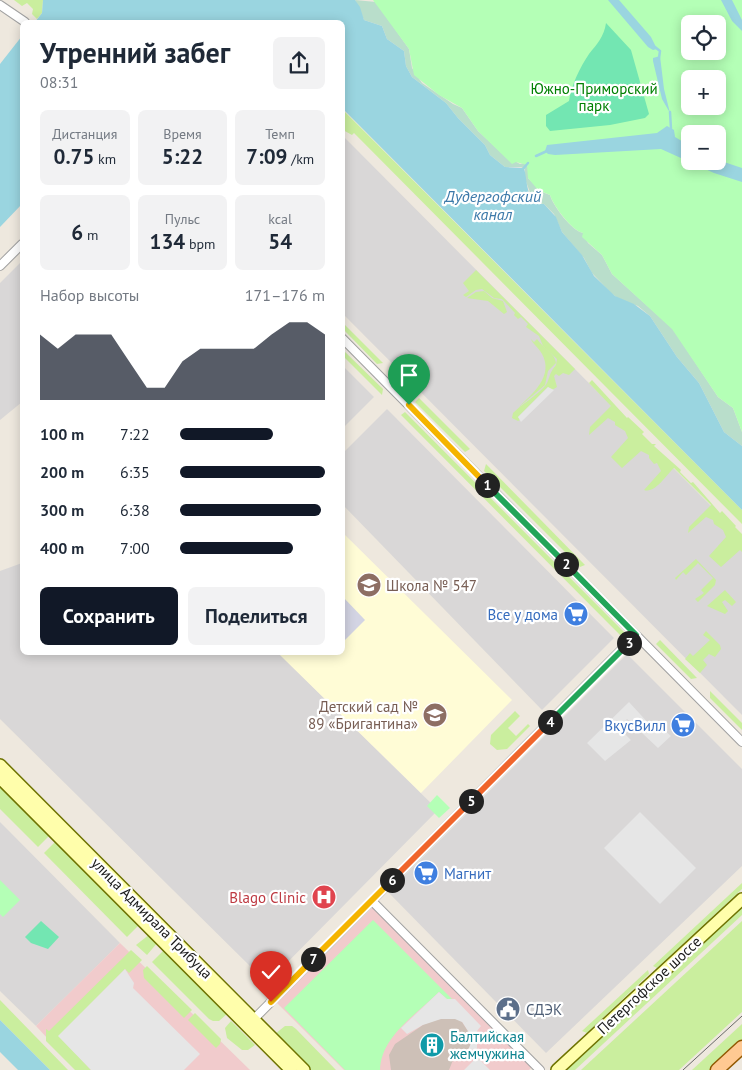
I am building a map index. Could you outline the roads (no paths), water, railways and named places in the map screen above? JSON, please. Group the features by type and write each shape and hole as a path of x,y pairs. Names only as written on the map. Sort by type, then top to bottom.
{"main road":[{"path":"717,1070 742,1047"},
{"path":"729,1070 742,1058"}],"street":[{"path":"0,5 22,20"},
{"path":"0,266 20,246"},
{"path":"345,341 742,742"},
{"path":"250,1022 636,635"},
{"name":"улица Адмирала Трибуца","path":"0,765 250,1022 291,1070"},
{"name":"улица Адмирала Трибуца","path":"0,778 250,1022 304,1070"},
{"name":"Петергофское шоссе","path":"557,1070 742,899"},
{"path":"372,901 540,1070"}],"water":[{"name":"Дудергофский канал","path":"43,0 355,0 360,7 364,20 382,26 387,39 404,51 406,66 412,77 446,103 485,145 490,155 505,167 524,168 530,196 536,204 544,204 556,217 562,232 582,255 594,276 615,296 634,304 650,316 677,357 699,383 724,432 742,446 742,510 345,111 345,20 37,20 42,13"},
{"path":"608,0 619,0 651,37 657,49 653,50 648,47"},
{"path":"721,0 732,0 742,20 742,31 732,21"},
{"path":"20,39 20,206 0,227 0,64"},
{"path":"660,56 664,89 670,113 662,99 653,61 653,58"},
{"path":"667,126 674,130 675,137 681,141 681,158 661,149 555,155 548,154 545,151 547,145 657,133"},
{"path":"726,163 742,168 742,182 707,170 726,170"},
{"path":"0,1020 50,1070 18,1070 0,1052"}],"waterway":[{"path":"655,47 660,51 659,58"},
{"path":"670,112 671,129"},
{"path":"536,156 547,151"},
{"path":"522,170 528,163"}],"tram line":[{"path":"683,1070 742,1016"}],"place":[{"name":"Школа № 547","path":"369,585"},
{"name":"Все у дома","path":"576,614"},
{"name":"Детский сад № 89 «Бригантина»","path":"435,715"},
{"name":"ВкусВилл","path":"683,725"},
{"name":"Магнит","path":"426,873"},
{"name":"Blago Clinic","path":"324,897"},
{"name":"СДЭК","path":"508,1009"},
{"name":"Балтийская жемчужина","path":"432,1045"}],"park label":[{"name":"Южно-Приморский парк","path":"594,96"}]}
